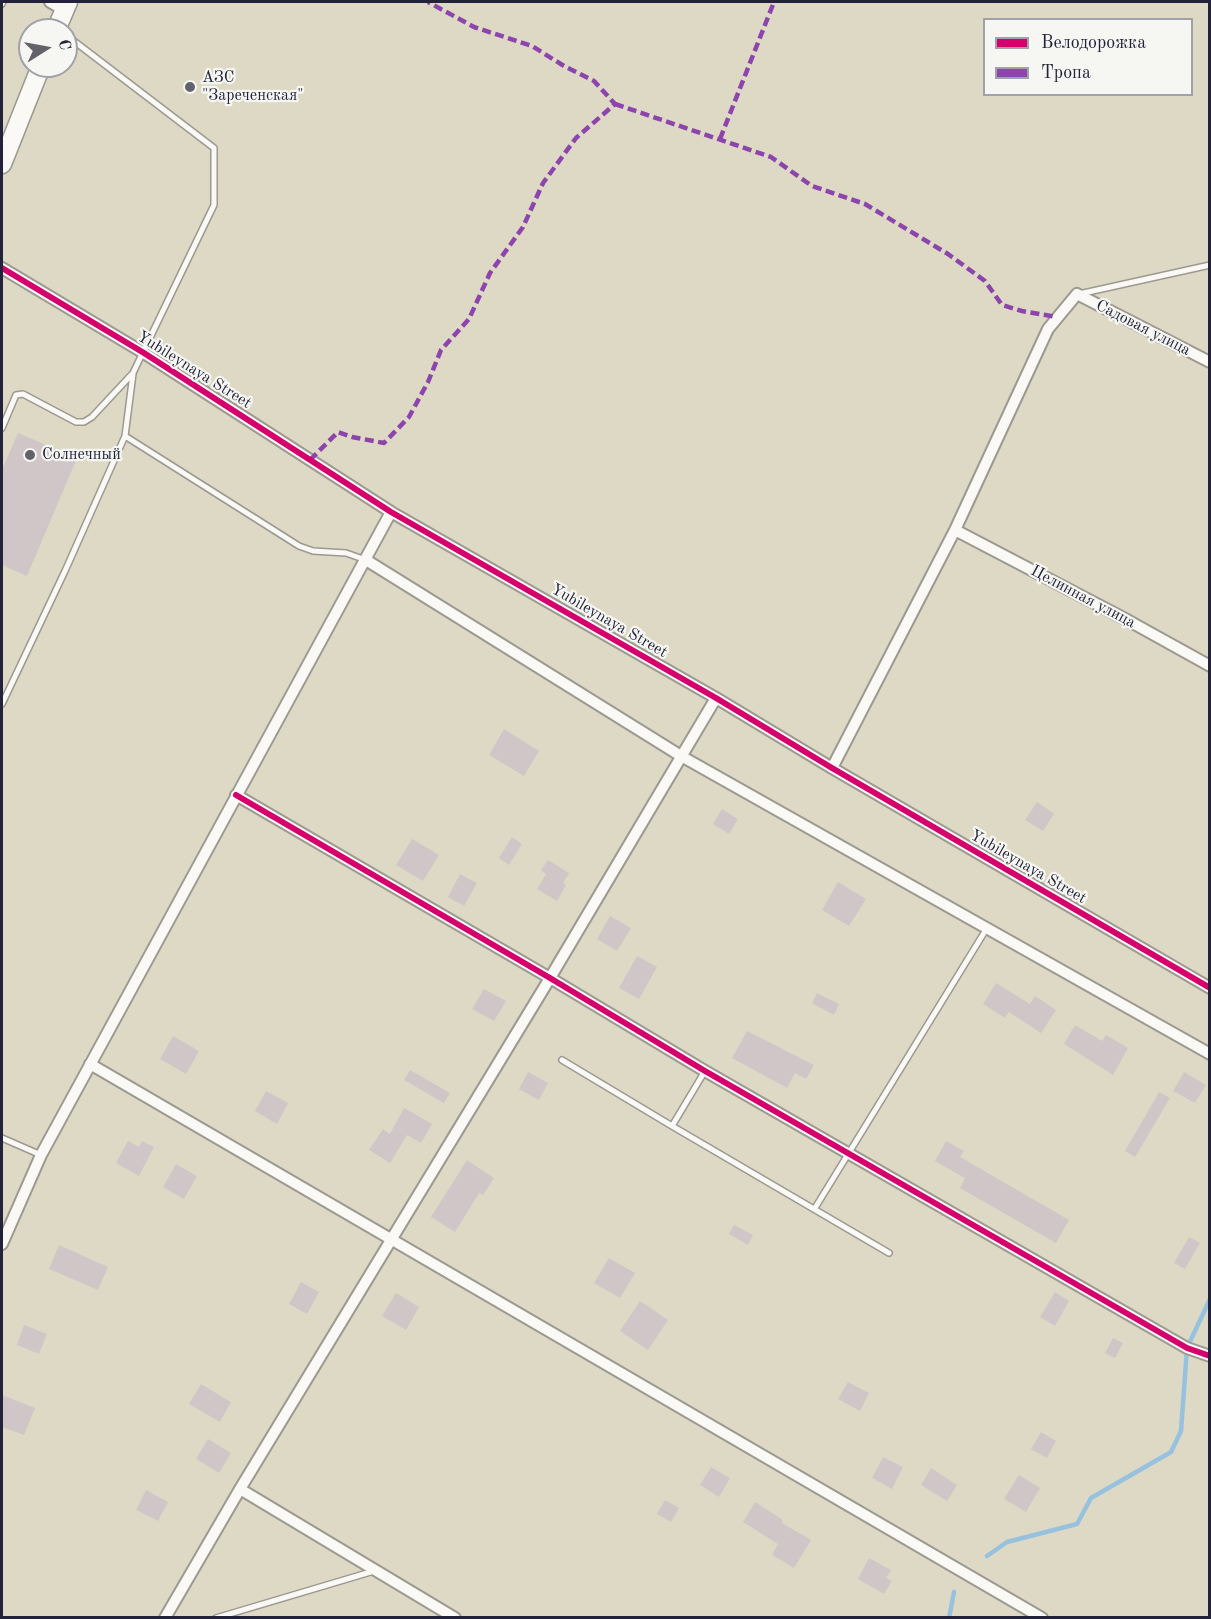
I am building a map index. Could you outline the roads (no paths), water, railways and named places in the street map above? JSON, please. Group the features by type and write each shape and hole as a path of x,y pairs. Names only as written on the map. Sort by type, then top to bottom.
{"highway":[{"path":"2,164 36,78"}],"street":[{"name":"Yubileynaya Street","path":"2,268 144,353 391,512 716,698 1209,988"},
{"name":"Садовая улица","path":"1077,294 1209,362"},
{"path":"832,768 955,530 1048,328 1077,294"},
{"path":"2,1244 41,1155 391,512"},
{"name":"Целинная улица","path":"955,530 1129,621 1209,666"},
{"path":"366,560 681,756 1209,1054"},
{"path":"165,1617 716,698"},
{"path":"236,795 705,1071 1187,1348 1209,1356"},
{"path":"90,1064 1042,1617"},
{"path":"240,1489 455,1617"}],"lane":[{"path":"2,428 11,403 16,395 23,394 76,422 84,422 92,417 133,373 214,204 214,148 78,45"},
{"path":"1077,294 1209,265"},
{"path":"2,704 125,436 133,373"},
{"path":"125,436 299,546 313,551 346,553 366,560"},
{"path":"815,1208 987,927"},
{"path":"562,1060 890,1253"},
{"path":"672,1126 705,1071"},
{"path":"2,1138 41,1155"},
{"path":"216,1617 375,1571"}],"waterway":[{"path":"987,1556 1007,1542 1077,1524 1091,1498 1171,1452 1181,1431 1187,1348 1210,1299"},
{"path":"949,1618 954,1592"}],"place":[{"name":"АЗС \"Зареченская\"","path":"190,87"},
{"name":"Солнечный","path":"30,455"}]}
